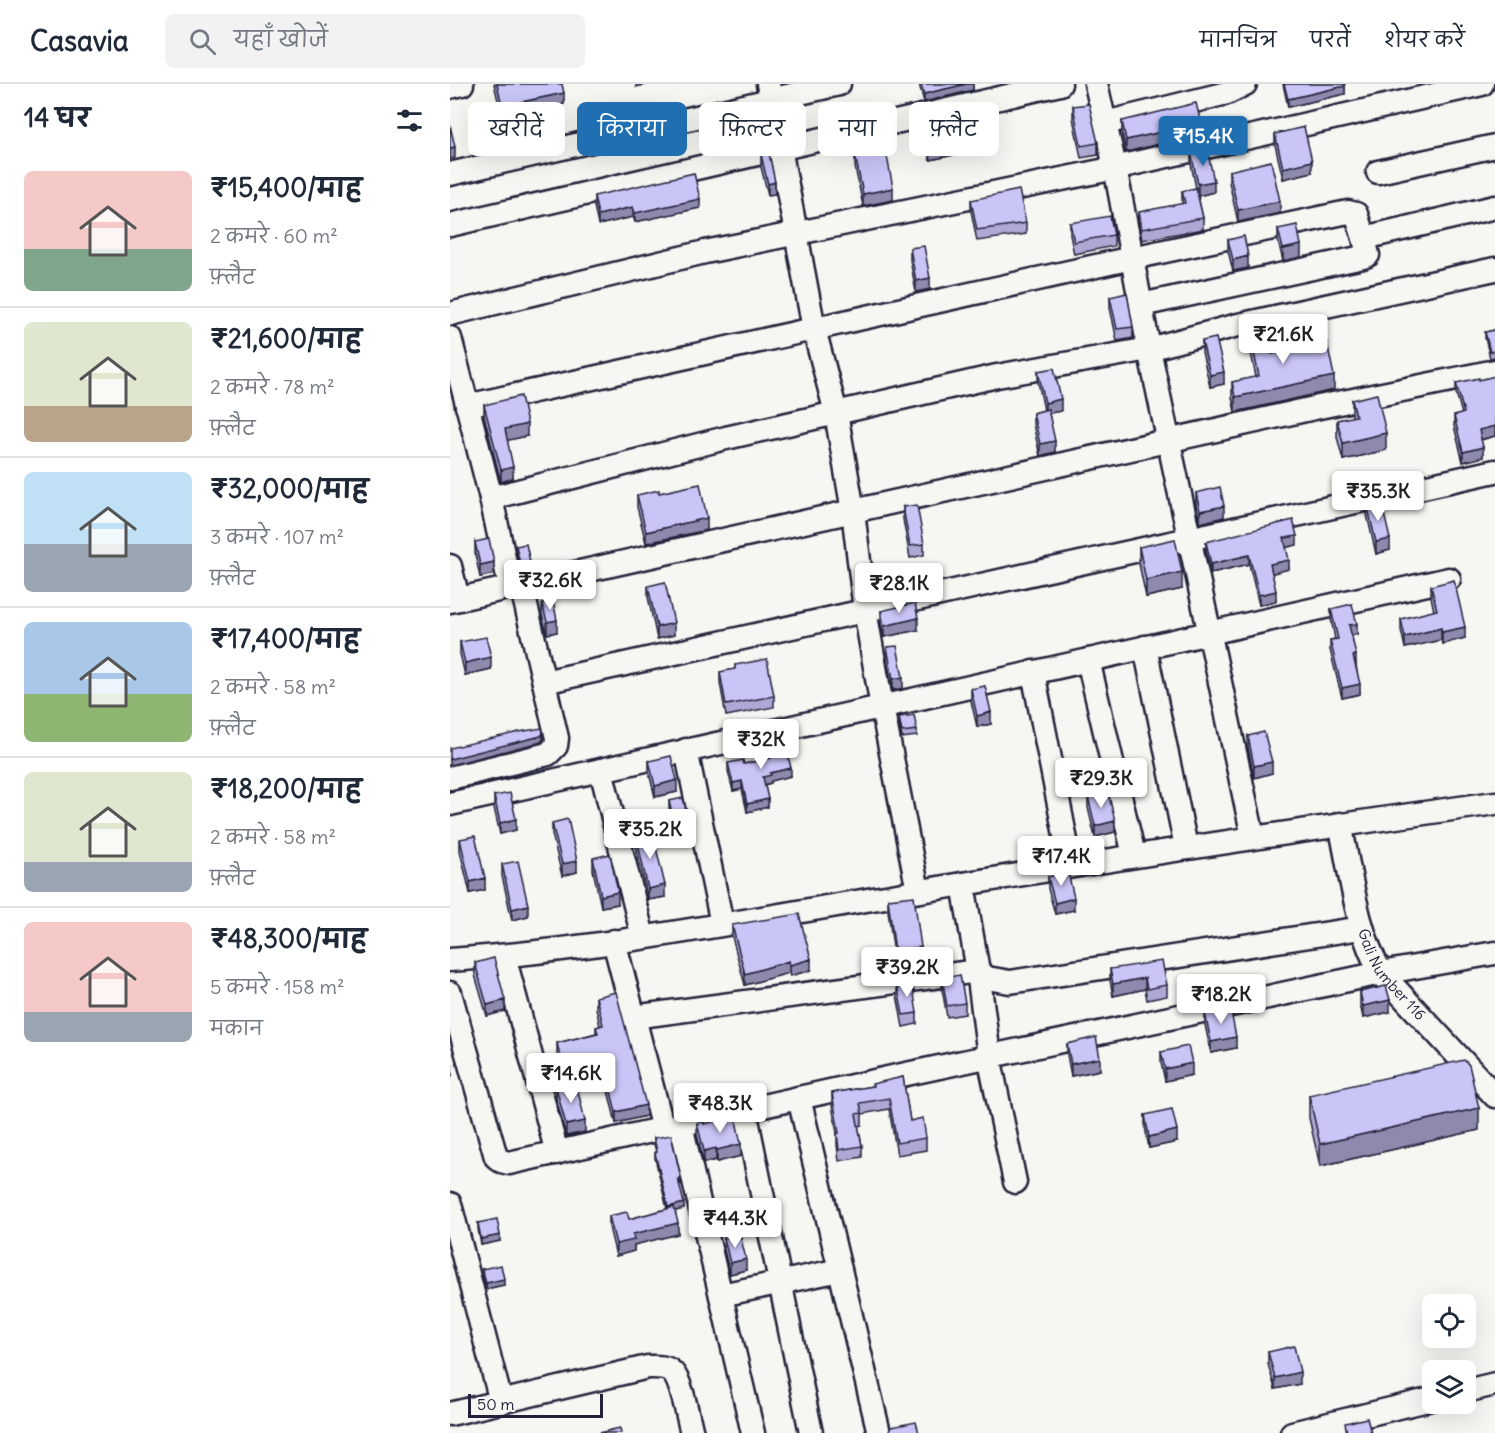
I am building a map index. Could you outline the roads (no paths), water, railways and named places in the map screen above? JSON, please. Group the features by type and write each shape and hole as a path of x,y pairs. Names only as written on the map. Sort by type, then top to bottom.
{"street":[{"path":"450,87 462,84"},
{"path":"450,174 770,92 839,84"},
{"path":"806,142 1060,84"},
{"path":"1096,84 1115,167 1149,349 1253,837"},
{"path":"1105,123 1227,93 1245,84"},
{"path":"450,314 705,252 1115,167 1482,84"},
{"path":"1378,172 1495,146"},
{"path":"450,225 747,156"},
{"path":"782,156 814,329 836,413 853,511 865,610 918,891"},
{"path":"1364,238 1495,207"},
{"path":"460,393 814,329 1348,212 1356,214 1368,251 1368,255 1363,258 1141,305"},
{"path":"491,498 726,438 997,376 1149,349 1234,326 1495,269"},
{"path":"450,339 460,393 544,682 557,738 553,751 548,754 450,778"},
{"path":"450,566 454,600 1319,407 1495,371"},
{"path":"544,682 1495,471"},
{"path":"450,804 1449,579"},
{"path":"1145,647 1186,848"},
{"path":"1088,660 1134,855"},
{"path":"1033,672 1071,866"},
{"path":"686,750 722,924"},
{"path":"601,770 643,937"},
{"path":"450,960 504,956 614,942 1134,855 1495,803"},
{"name":"Gali Number 116","path":"1340,824 1362,928 1370,953 1381,973 1495,1096"},
{"path":"963,884 978,971 989,1056 1015,1182"},
{"path":"633,1017 978,971 987,978 1010,982 1362,928"},
{"path":"614,942 633,1017 672,1127 721,1295 753,1433"},
{"path":"450,993 496,1157 508,1163 989,1056 1381,973 1495,953"},
{"path":"504,956 557,1153"},
{"path":"799,1098 879,1433"},
{"path":"745,1110 811,1433"},
{"path":"450,1204 501,1402"},
{"path":"721,1295 840,1270"},
{"path":"450,1414 648,1367 663,1367 672,1372 678,1382 692,1433"},
{"path":"1476,1389 1495,1384"},
{"path":"1292,1433 1375,1423 1422,1403"}]}
